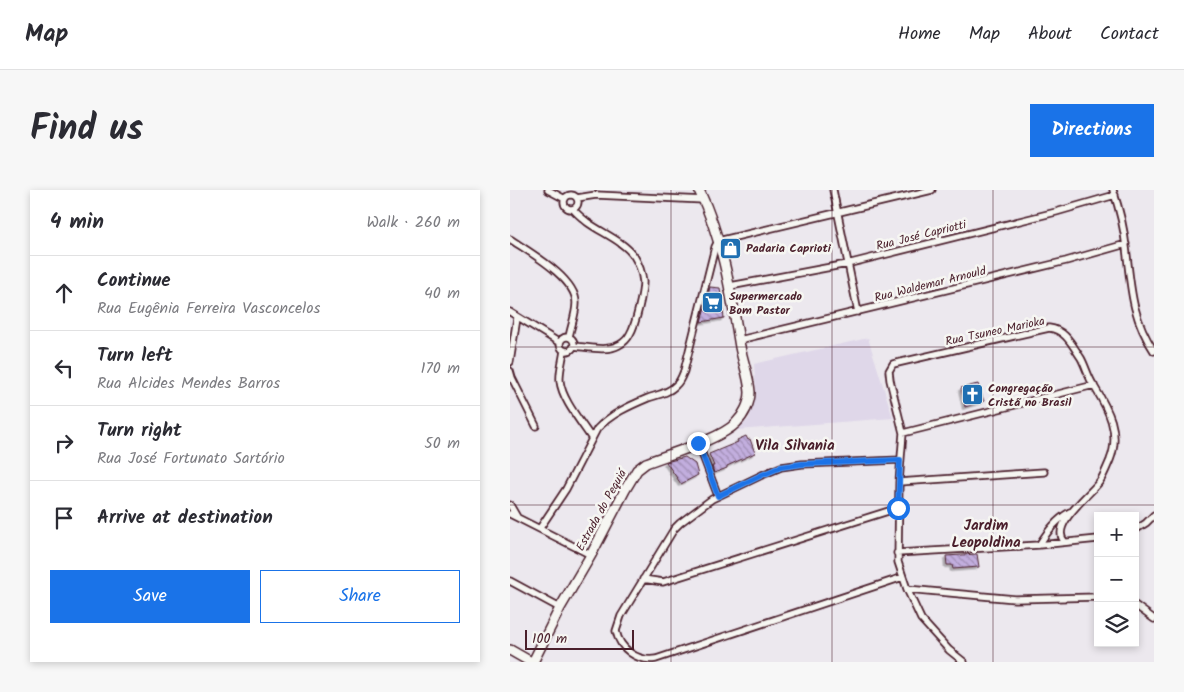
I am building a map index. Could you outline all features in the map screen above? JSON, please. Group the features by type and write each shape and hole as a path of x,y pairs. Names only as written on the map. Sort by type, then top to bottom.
{"main road":[{"name":"Estrada do Pequiá","path":"532,662 637,470 646,463 717,435 736,423 749,401 750,391 730,286 717,232 699,190"},
{"path":"510,650 532,662"}],"street":[{"path":"548,190 565,199"},
{"path":"834,190 847,264 858,312"},
{"path":"540,528 581,464 598,429 610,417 677,385 684,371 700,302 718,241 932,190"},
{"path":"1114,193 1126,244 1138,324 1154,351"},
{"name":"Rua José Capriotti","path":"730,286 847,264 1056,212 1114,193"},
{"path":"565,199 570,195 577,198 596,195 704,200"},
{"path":"573,209 578,205 577,198"},
{"path":"564,350 571,350 574,346 612,348 623,342 630,335 642,296 643,282 640,268 627,248 584,220 573,209 568,209 565,206 565,199"},
{"path":"510,239 563,277 571,287 576,301 568,337"},
{"name":"Rua Waldemar Arnould","path":"739,340 1066,261 1126,244"},
{"path":"510,312 560,343 564,350 560,374 561,385 566,398 592,439"},
{"path":"510,362 517,318"},
{"name":"Rua Tsuneo Marioka","path":"903,433 890,380 889,371 893,364 1049,328 1057,329 1070,341 1084,363 1111,419 1114,433 1114,448 1100,481 1072,511 1061,532 1062,539 1065,542"},
{"path":"568,337 572,340 574,346"},
{"path":"560,343 564,338 568,337"},
{"path":"510,370 512,378 536,426"},
{"path":"964,662 949,650 921,620 903,577 897,553 900,460 903,433 1094,385"},
{"path":"698,443 718,496"},
{"path":"900,460 802,464 781,467 718,496 680,523 665,543 621,616 616,631 623,647 643,659 656,659 903,577"},
{"path":"899,482 1044,472"},
{"path":"510,505 517,517"},
{"path":"643,579 662,582 898,508"},
{"name":"Rua Tsuneo Marioka","path":"1040,545 1052,526 1060,518 1072,511"},
{"path":"510,514 591,555"},
{"path":"1139,527 1154,515"},
{"path":"897,553 1040,545 1094,539"},
{"path":"510,581 560,608"},
{"path":"907,589 1015,599 1094,598"},
{"path":"1139,608 1154,619"}],"shaded area":[{"path":"868,338 893,418 737,430 749,419 756,391 754,364"}],"building":[{"name":"Supermercado Bom Pastor","path":"710,287 720,288 724,318 701,322"},
{"name":"Congregação Cristã no Brasil","path":"978,384 984,401 965,407 961,388"},
{"path":"746,436 748,440 750,439 755,453 714,473 712,466 714,466 709,454 738,442 737,440"},
{"path":"685,457 695,464 698,475 681,484 666,462"},
{"path":"977,554 979,567 953,569 952,565 947,565 946,556"}],"place":[{"name":"Padaria Caprioti","path":"730,248"},
{"name":"Supermercado Bom Pastor","path":"713,303"},
{"name":"Congregação Cristã no Brasil","path":"972,395"}],"district":[{"name":"Vila Silvania","path":"795,445"},
{"name":"Jardim Leopoldina","path":"986,534"}],"route":[{"path":"698,443 718,496 781,467 802,464 900,460 898,508"}]}
